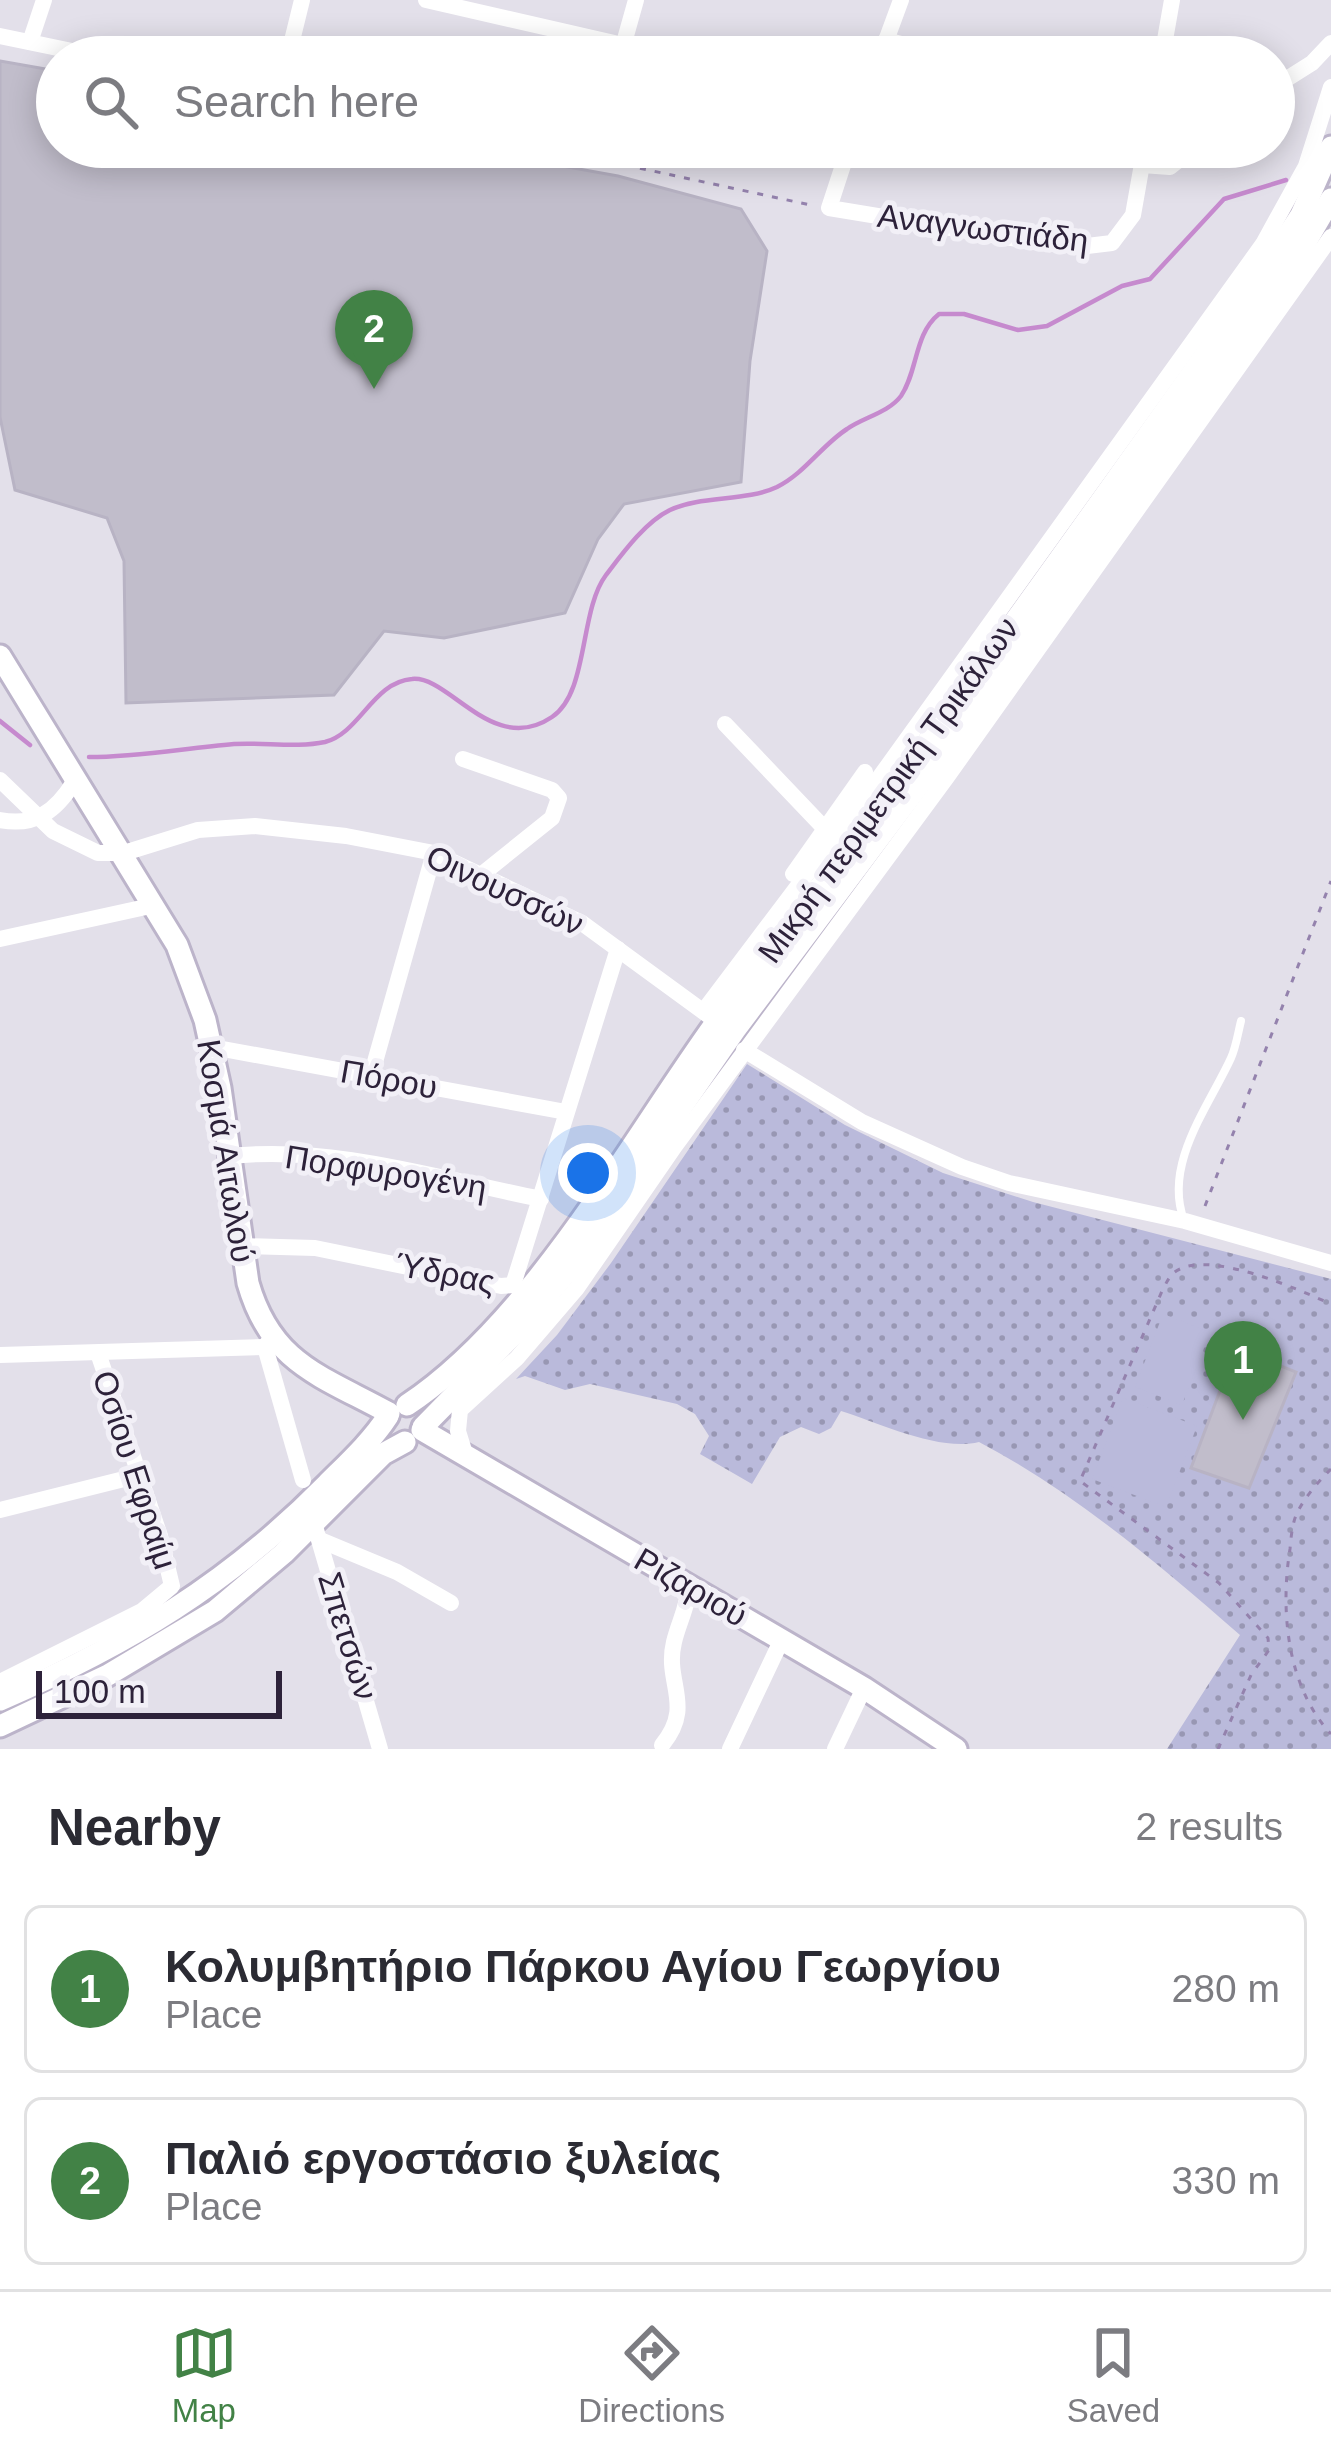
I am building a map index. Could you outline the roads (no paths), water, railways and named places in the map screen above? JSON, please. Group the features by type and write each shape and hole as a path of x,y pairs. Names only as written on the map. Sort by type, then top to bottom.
{"main road":[{"name":"Μικρή περιμετρική Τρικάλων","path":"0,1700 147,1629 233,1570 308,1503 395,1411 435,1384 526,1292 707,1013 854,842 1258,281 1301,214 1331,147"},
{"name":"Μικρή περιμετρική Τρικάλων","path":"0,1726 166,1643 215,1611 317,1532 383,1454 417,1433 518,1330 567,1272 735,1030 930,771 1273,294 1331,200"},
{"name":"Κοσμά Αιτωλού","path":"0,656 177,945 212,1047 252,1299 268,1342 395,1411"},
{"path":"395,1411 420,1412 417,1433 390,1435 395,1411"},
{"name":"Ριζαριού","path":"417,1433 782,1639 956,1749"}],"street":[{"path":"30,42 44,0"},
{"path":"293,36 302,0"},
{"path":"426,0 564,36"},
{"path":"625,36 636,0"},
{"path":"888,36 901,0"},
{"path":"1166,36 1172,0"},
{"path":"0,36 36,43"},
{"path":"1295,74 1331,43"},
{"path":"707,1013 1253,258 1306,166 1331,87"},
{"name":"Αναγνωστιάδη","path":"842,168 829,208 1087,246 1112,243 1128,224 1140,168"},
{"path":"467,1458 458,1431 460,1410 518,1358 566,1302 1331,237"},
{"path":"725,724 825,830"},
{"path":"463,759 542,785 559,798 552,818 481,874"},
{"path":"707,1013 866,772"},
{"path":"0,780 67,841 88,850 124,853"},
{"path":"0,820 20,823 38,818 54,809 74,782"},
{"name":"Οινουσσών","path":"124,853 198,830 255,826 346,836 434,853 582,922 707,1013"},
{"path":"371,1076 434,853"},
{"path":"0,940 155,905"},
{"name":"Ύδρας","path":"242,1246 315,1248 513,1285 618,949"},
{"name":"Πόρου","path":"212,1047 566,1112"},
{"path":"744,1050 862,1122 962,1167 1331,1263"},
{"name":"Πορφυρογένη","path":"231,1156 320,1156 541,1199"},
{"path":"0,1355 268,1342 303,1480"},
{"name":"Οσίου Εφραίμ","path":"0,1682 142,1611 172,1586 160,1536 98,1353"},
{"path":"0,1510 140,1475"},
{"path":"317,1532 451,1603"},
{"name":"Σπετσών","path":"317,1532 380,1749"},
{"path":"662,1745 680,1710 673,1644 688,1606 689,1585"},
{"path":"730,1749 782,1639"},
{"path":"835,1749 864,1688"}],"lane":[{"path":"1191,1223 1178,1204 1188,1148 1232,1056 1241,1021"}],"waterway":[{"path":"89,757 234,744 325,742 348,729 387,689 412,679 426,681 492,722 510,727 531,727 552,717 572,689 597,590 627,548 661,515 696,502 765,492 787,481 838,436 901,396 920,342 939,314 964,314 1018,330 1047,326 1122,286 1150,279 1224,199 1286,180"},
{"path":"0,721 30,745"}],"place":[{"name":"Παλιό εργοστάσιο ξυλείας","path":"374,389"},
{"name":"Κολυμβητήριο Πάρκου Αγίου Γεωργίου","path":"1243,1420"}]}
